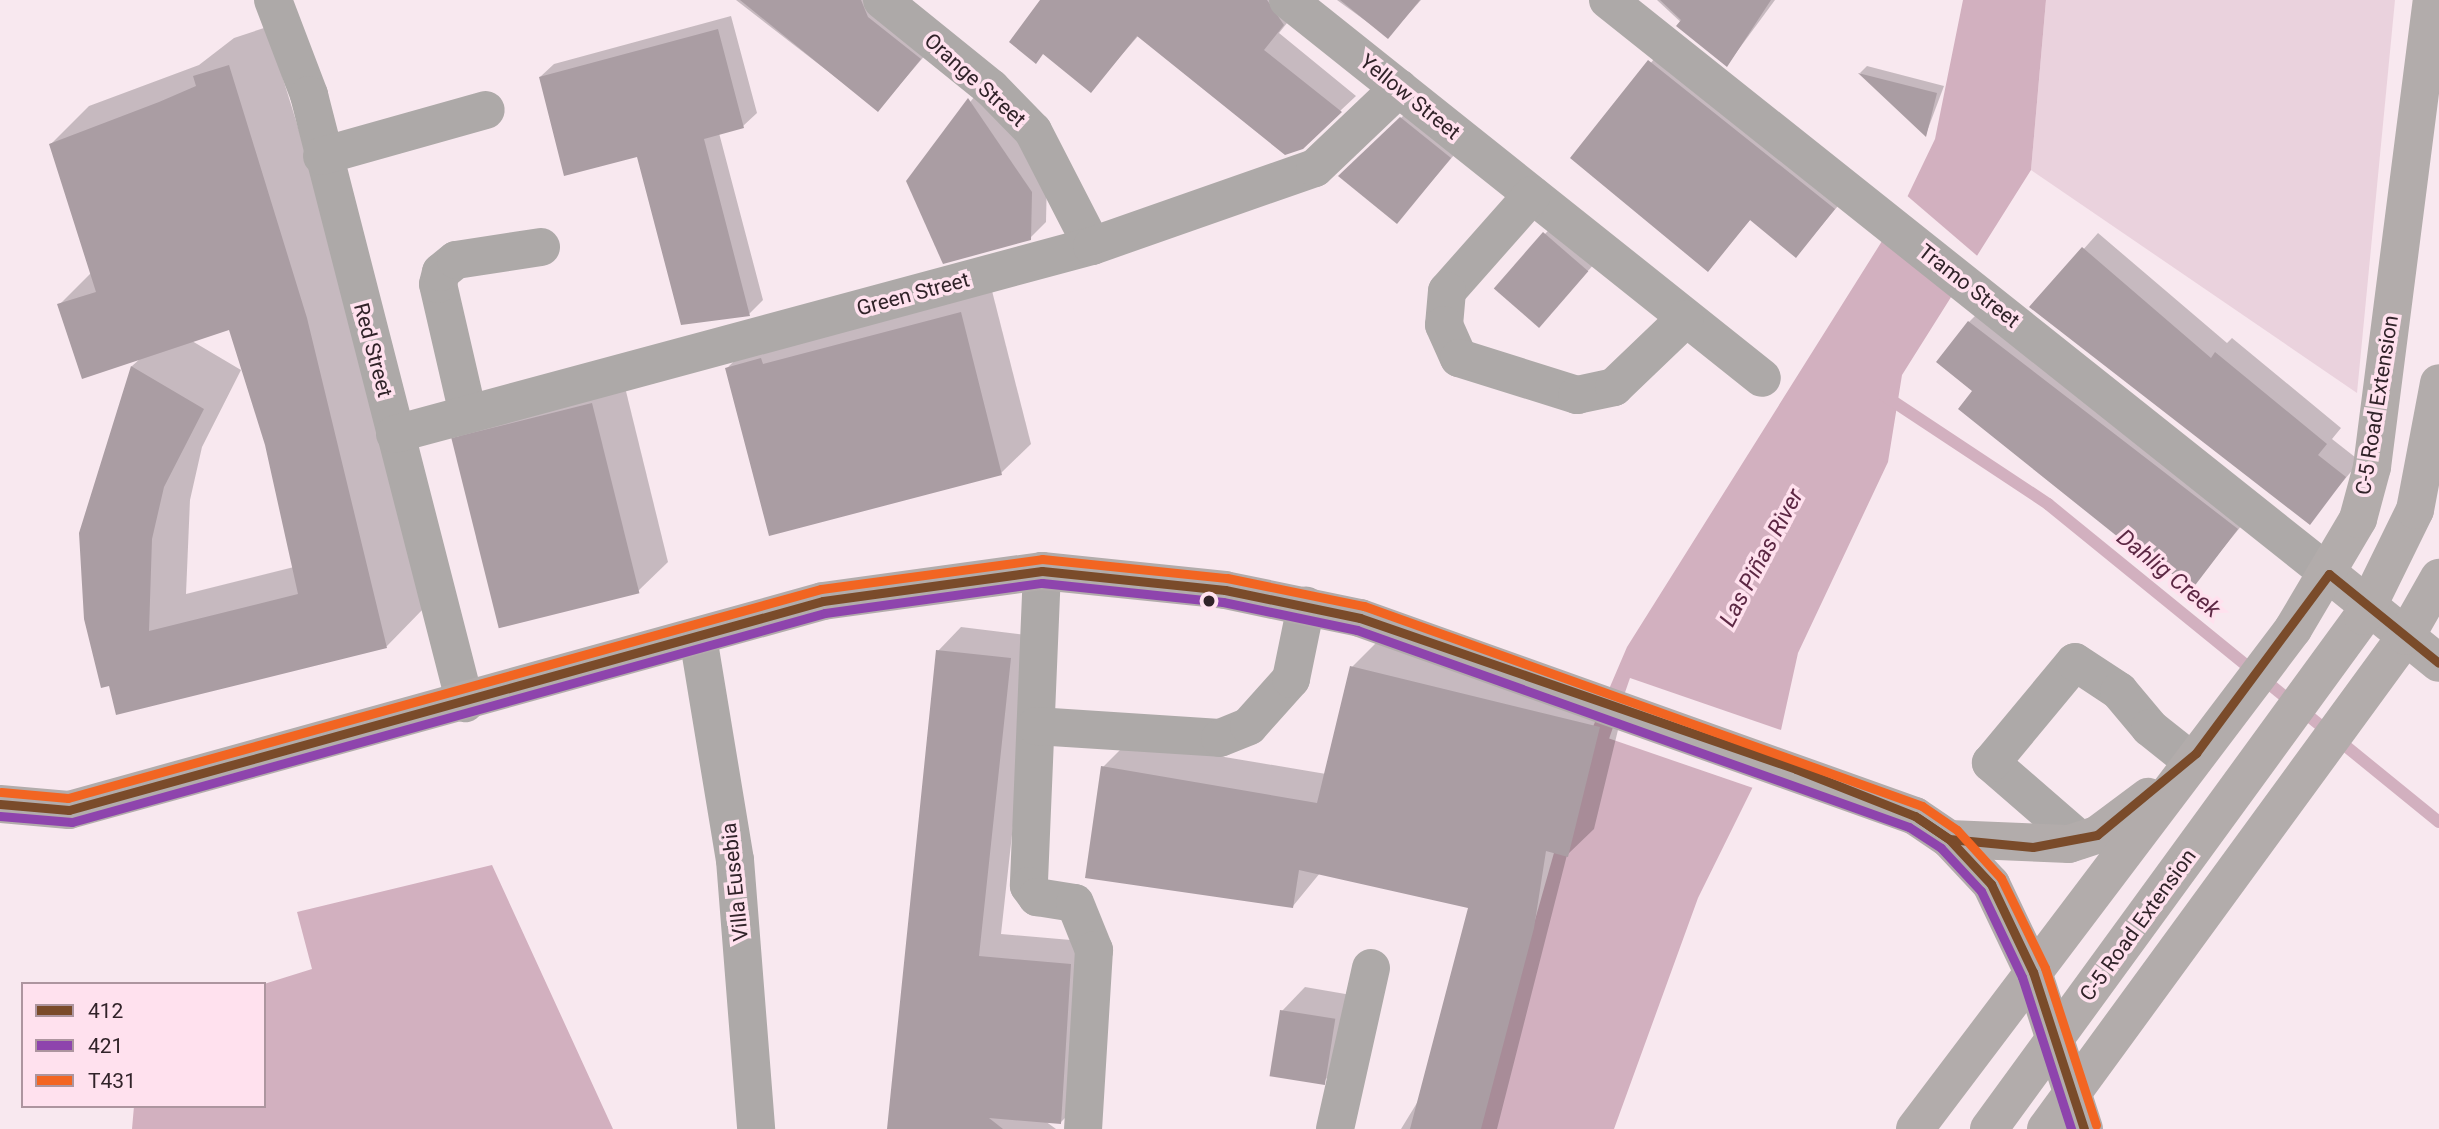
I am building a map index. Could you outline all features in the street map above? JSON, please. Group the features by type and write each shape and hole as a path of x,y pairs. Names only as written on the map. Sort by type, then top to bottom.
{"main road":[{"name":"C-5 Road Extension","path":"1914,1129 2193,756 2293,629 2329,573 2358,519 2372,467 2432,0"},
{"name":"C-5 Road Extension","path":"1989,1129 2363,616 2415,510 2439,383"},
{"path":"0,804 69,810 465,703 823,601 1042,571 1306,606 1596,699 1796,769 1915,816 1949,839 1991,884 2032,972 2084,1129"},
{"path":"2329,573 2439,663"},
{"path":"2046,1129 2310,763 2369,688 2406,636 2439,578"},
{"path":"1949,839 2033,847 2080,840 2129,814 2193,756"}],"street":[{"name":"Red Street","path":"273,0 309,95 322,156 465,703"},
{"name":"Orange Street","path":"882,0 991,88 1033,131 1092,246"},
{"name":"Yellow Street","path":"1288,0 1762,377"},
{"name":"Tramo Street","path":"1608,0 2329,573"},
{"name":"Green Street","path":"395,434 1092,246 1315,168 1399,88"},
{"path":"322,156 486,110"},
{"path":"1532,195 1447,291 1444,325 1459,358 1577,395 1614,387 1685,318"},
{"path":"468,414 438,284 442,272 456,260 541,247"},
{"path":"1042,571 1028,886 1037,897 1075,903 1094,950 1083,1129"},
{"path":"1036,726 1220,738 1249,726 1291,679 1306,606"},
{"name":"Villa Eusebia","path":"698,637 735,860 757,1129"},
{"path":"2080,840 1991,763 2075,662 2119,691 2193,756"},
{"path":"1335,1129 1371,968"}],"shaded area":[{"path":"2046,0 2395,0 2357,393 2031,170"}],"water":[{"name":"Las Piñas River","path":"1963,0 2046,0 2031,170 1902,375 1888,462 1798,653 1781,730 1698,898 1614,1129 1476,1129 1583,750 1627,647 1899,214 1935,139"},
{"path":"492,865 613,1129 132,1129 134,1108 266,1108 266,983 312,969 297,912"}],"pier":[{"path":"1905,194 1982,260 1956,299 1896,212"},
{"path":"1630,678 1784,731 1763,792 1609,739"}],"building":[{"path":"740,0 861,0 868,17 921,59 878,112"},
{"path":"1040,0 1267,0 1284,25 1264,50 1342,112 1303,149 1285,155 1137,36 1091,93 1043,54 1036,64 1009,42"},
{"path":"1340,0 1420,0 1388,39"},
{"path":"1660,0 1771,0 1727,67 1676,26 1681,20"},
{"path":"718,29 744,128 704,139 750,316 681,325 637,157 564,176 539,77"},
{"path":"1648,60 1835,209 1796,258 1750,220 1708,272 1570,158"},
{"path":"229,65 307,318 387,648 116,715 109,686 101,688 84,619 79,533 131,366 204,409 164,487 152,539 149,631 298,594 265,445 229,330 82,379 57,304 96,292 49,144 196,86 193,76"},
{"path":"1858,73 1937,93 1926,137"},
{"path":"968,98 1032,192 1031,240 943,264 906,181"},
{"path":"1400,117 1451,158 1397,224 1338,176"},
{"path":"1543,232 1588,271 1539,328 1494,289"},
{"path":"2082,247 2211,358 2215,352 2327,444 2318,455 2346,477 2310,525 2029,307"},
{"path":"961,312 1002,475 769,536 725,368 761,358 763,364"},
{"path":"1968,321 2238,529 2193,588 2123,541 1958,409 1972,391 1936,362"},
{"path":"592,403 639,593 499,628 451,438"},
{"path":"936,650 1011,658 979,956 1071,964 1061,1124 989,1118 1003,1129 887,1129"},
{"path":"1350,666 1600,727 1568,857 1546,851 1534,928 1481,1129 1410,1129 1468,908 1299,870 1293,908 1085,878 1101,766 1317,803"},
{"path":"1280,1010 1335,1019 1325,1085 1270,1076"}],"waterway":[{"name":"Dahlig Creek","path":"1885,396 2048,504 2439,822"}],"transit line":[{"name":"T431","path":"1,792 68,798 821,589 1042,559 1227,578 1364,606 1922,806 1957,830 2001,878 2045,968 2096,1125"},
{"name":"412","path":"0,804 69,810 823,601 1042,571 1225,590 1360,618 1796,769 1915,816 1949,839 2033,847 2097,835 2196,753 2329,574 2439,663"},
{"name":"421","path":"0,816 72,822 825,613 1042,583 1223,602 1357,630 1909,827 1941,848 1981,891 2022,977 2071,1129"},
{"name":"412","path":"1918,818 1949,839 1991,884 2033,972 2084,1129"}]}
